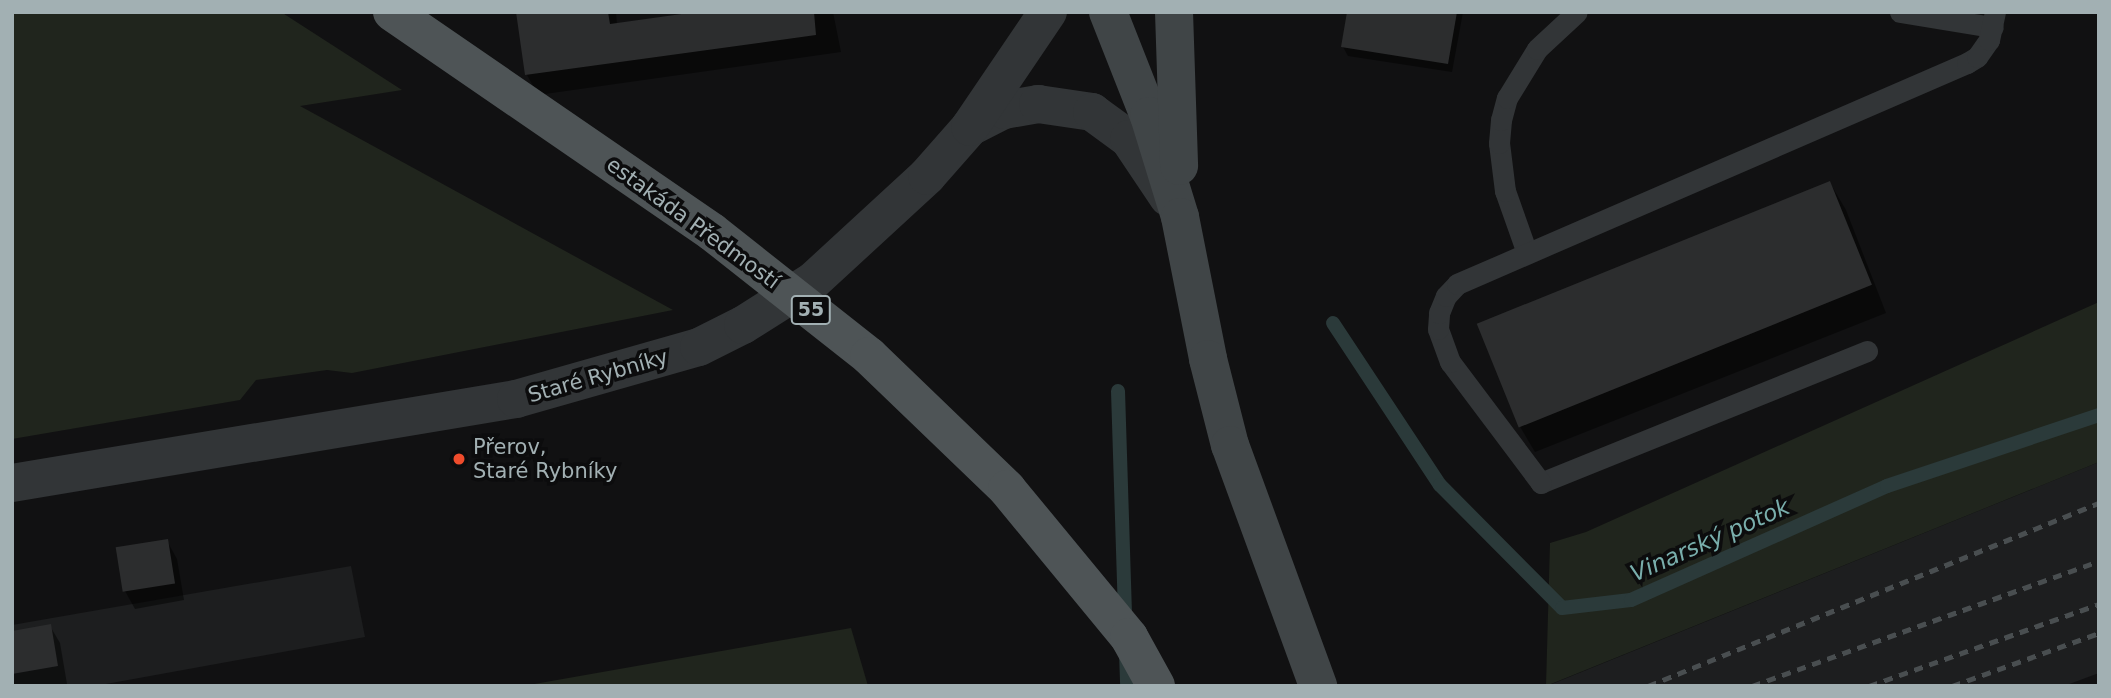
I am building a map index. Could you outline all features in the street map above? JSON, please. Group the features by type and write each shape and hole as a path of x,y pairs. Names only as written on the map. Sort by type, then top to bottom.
{"main road":[{"name":"estakáda Předmostí","path":"392,12 712,232 869,356 936,418 1023,508 1129,636 1156,686"},
{"path":"1108,12 1149,116 1180,217 1220,411 1242,481 1318,686"},
{"path":"1174,12 1180,217"}],"street":[{"name":"Staré Rybníky","path":"12,483 516,399 699,347 743,325 813,281 927,176 970,127 1048,12"},
{"path":"970,127 1004,110 1038,104 1092,112 1129,139 1180,217"}],"lane":[{"path":"1527,253 1505,191 1499,143 1501,120 1507,98 1537,49 1577,12"},
{"path":"1867,351 1541,483 1450,362 1438,329 1439,313 1446,296 1457,284 1967,63 1983,50 1994,20 1900,12"}],"shaded area":[{"path":"12,12 281,12 402,90 300,106 673,310 352,373 327,370 256,380 240,400 12,439"},
{"path":"2099,302 2099,462 1546,686 1550,543 1586,532"},
{"path":"2099,462 2099,673 2064,686 1547,686"},
{"path":"351,566 365,637 95,686 12,686 12,625"},
{"path":"851,628 868,686 523,686"}],"building":[{"path":"516,12 608,12 610,24 696,12 814,12 816,35 525,75"},
{"path":"1347,12 1457,12 1448,64 1341,47"},
{"path":"1830,181 1872,285 1519,428 1477,324"},
{"path":"168,539 175,583 123,592 116,547"},
{"path":"51,624 58,666 12,674 12,631"}],"waterway":[{"name":"Vinarský potok","path":"1333,323 1440,485 1562,608 1631,600 1887,486 2099,415"},
{"path":"1118,391 1125,618"},
{"path":"1126,652 1127,686"}],"railway":[{"path":"1648,686 2099,503"},
{"path":"1752,686 2099,561"},
{"path":"1869,686 2099,604"},
{"path":"1952,686 2099,633"}],"place":[{"name":"Přerov, Staré Rybníky","path":"459,459"}]}
